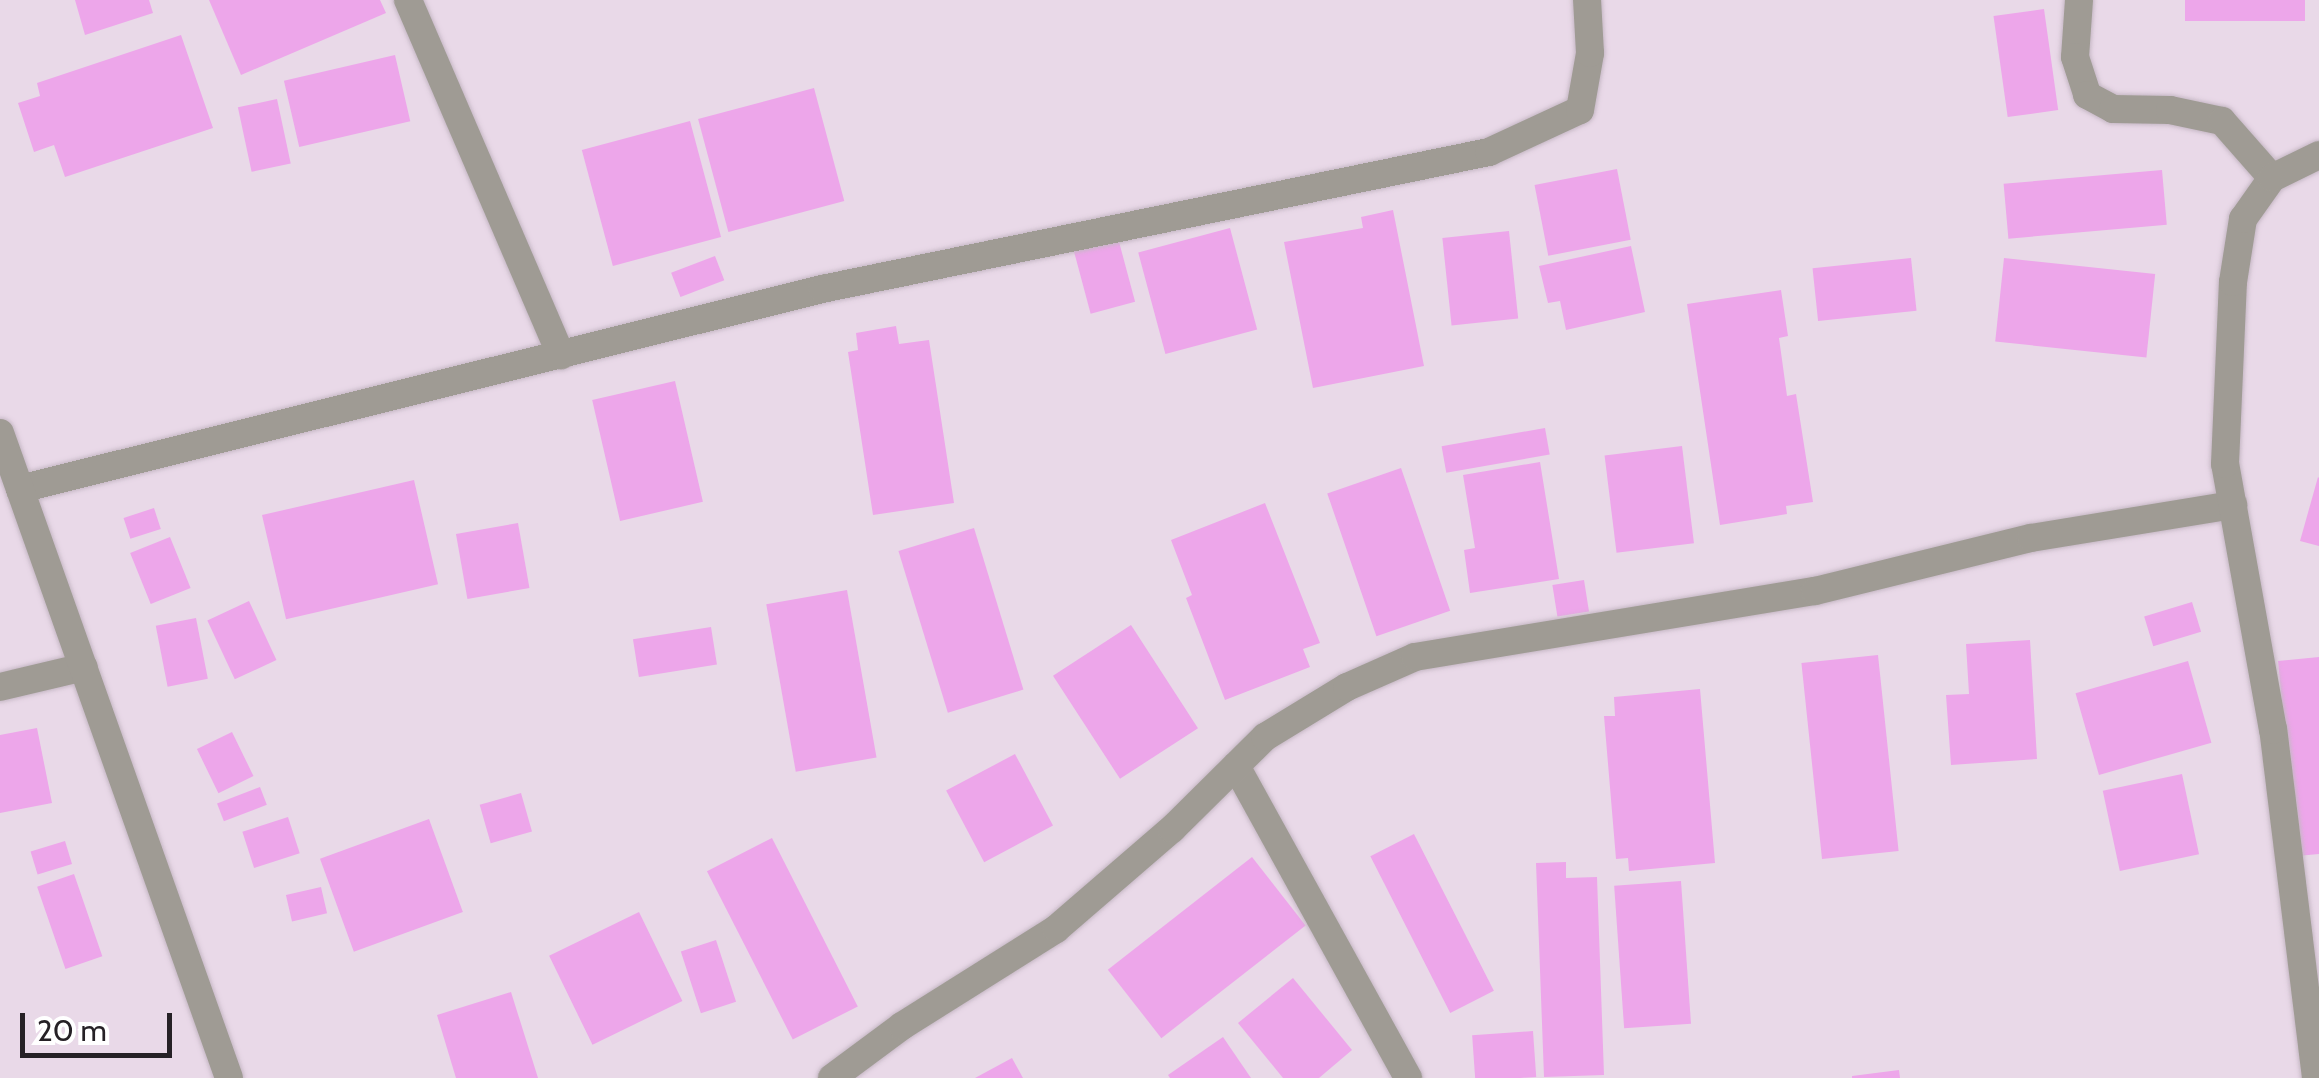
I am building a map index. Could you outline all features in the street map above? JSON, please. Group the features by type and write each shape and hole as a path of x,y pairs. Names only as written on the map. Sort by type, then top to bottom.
{"street":[{"path":"408,0 560,355"},
{"path":"20,489 822,290 1489,152 1580,110 1590,53 1587,0"},
{"path":"2079,0 2075,57 2087,95 2113,109 2170,110 2222,121 2272,178"},
{"path":"2316,1078 2273,730 2225,464 2233,282 2243,219 2272,178 2319,155"},
{"path":"0,432 229,1078"},
{"path":"832,1078 902,1026 1056,929 1172,829 1264,737 1347,687 1416,657 1814,590 2032,538 2233,505"},
{"path":"0,687 84,667"},
{"path":"1236,766 1408,1078"}],"building":[{"path":"75,0 149,0 153,13 85,35"},
{"path":"209,0 380,0 386,13 241,75"},
{"path":"2185,0 2305,0 2305,21 2185,21"},
{"path":"2044,9 2058,110 2008,117 1993,16"},
{"path":"181,35 213,128 65,177 54,145 34,152 18,103 40,96 37,83"},
{"path":"395,55 410,121 299,147 284,81"},
{"path":"814,88 844,201 728,232 698,119"},
{"path":"277,99 291,164 252,172 238,107"},
{"path":"690,121 721,237 613,266 582,150"},
{"path":"1617,169 1631,240 1548,256 1535,185"},
{"path":"2162,170 2167,225 2008,239 2004,184"},
{"path":"1393,210 1424,366 1313,388 1284,242 1363,228 1361,217"},
{"path":"1230,228 1257,329 1165,354 1138,253"},
{"path":"1509,231 1518,319 1452,326 1442,238"},
{"path":"1118,238 1135,302 1091,314 1074,250"},
{"path":"1631,246 1645,312 1566,330 1560,301 1548,303 1539,266"},
{"path":"715,256 724,280 680,297 671,273"},
{"path":"1911,258 1917,311 1818,321 1813,268"},
{"path":"2004,258 2155,274 2146,357 1995,342"},
{"path":"1781,290 1788,336 1779,338 1787,396 1796,394 1813,502 1786,506 1787,514 1720,525 1687,304"},
{"path":"896,326 899,344 929,340 954,503 873,515 848,352 858,350 856,333"},
{"path":"675,381 703,502 620,521 592,400"},
{"path":"1545,428 1550,455 1446,473 1442,446"},
{"path":"1682,446 1694,543 1617,553 1605,456"},
{"path":"1540,462 1559,579 1470,593 1464,550 1475,548 1463,475"},
{"path":"1401,468 1450,611 1376,636 1327,493"},
{"path":"2319,478 2319,546 2300,541"},
{"path":"414,480 438,584 286,619 262,515"},
{"path":"1265,503 1320,643 1303,649 1310,667 1225,700 1186,598 1192,595 1171,540"},
{"path":"154,508 161,529 130,539 124,518"},
{"path":"518,523 529,588 467,599 456,534"},
{"path":"974,528 1023,690 948,713 898,551"},
{"path":"170,537 191,588 151,604 130,553"},
{"path":"1584,580 1589,612 1557,617 1552,585"},
{"path":"847,590 877,757 796,772 766,604"},
{"path":"249,601 276,660 235,679 207,620"},
{"path":"2192,602 2201,632 2153,646 2144,617"},
{"path":"196,618 208,679 168,687 156,626"},
{"path":"1131,625 1198,728 1120,779 1053,676"},
{"path":"711,627 717,665 639,677 633,639"},
{"path":"2030,640 2037,759 1951,765 1946,695 1969,694 1966,644"},
{"path":"1878,655 1899,851 1822,859 1801,663"},
{"path":"2319,657 2319,854 2297,856 2278,661"},
{"path":"2188,661 2211,743 2099,775 2076,693"},
{"path":"1700,689 1715,863 1629,871 1628,858 1616,859 1604,716 1615,716 1614,697"},
{"path":"37,728 52,803 0,813 0,735"},
{"path":"232,732 253,776 218,793 197,749"},
{"path":"1015,754 1053,826 984,862 946,791"},
{"path":"2182,774 2199,854 2120,871 2103,791"},
{"path":"260,787 267,805 224,821 217,803"},
{"path":"521,793 532,831 491,843 480,805"},
{"path":"288,817 300,853 254,868 242,832"},
{"path":"429,819 463,912 354,952 320,859"},
{"path":"1414,834 1494,991 1450,1013 1370,856"},
{"path":"772,838 858,1006 793,1040 707,871"},
{"path":"65,841 72,864 38,874 31,852"},
{"path":"1252,857 1306,926 1161,1038 1108,970"},
{"path":"1566,862 1566,878 1597,877 1604,1075 1544,1077 1536,863"},
{"path":"74,874 102,956 65,969 37,887"},
{"path":"1681,881 1691,1024 1624,1028 1614,886"},
{"path":"321,887 327,913 292,921 286,895"},
{"path":"639,912 682,1001 593,1045 549,956"},
{"path":"716,940 736,1002 701,1013 681,951"},
{"path":"1293,978 1352,1050 1319,1078 1283,1078 1238,1023"},
{"path":"511,992 538,1078 456,1078 437,1015"},
{"path":"1533,1031 1536,1077 1475,1078 1472,1035"},
{"path":"1223,1037 1251,1078 1170,1078 1168,1075"},
{"path":"1012,1058 1023,1078 975,1078"},
{"path":"1899,1070 1900,1078 1852,1078 1852,1076"}]}
